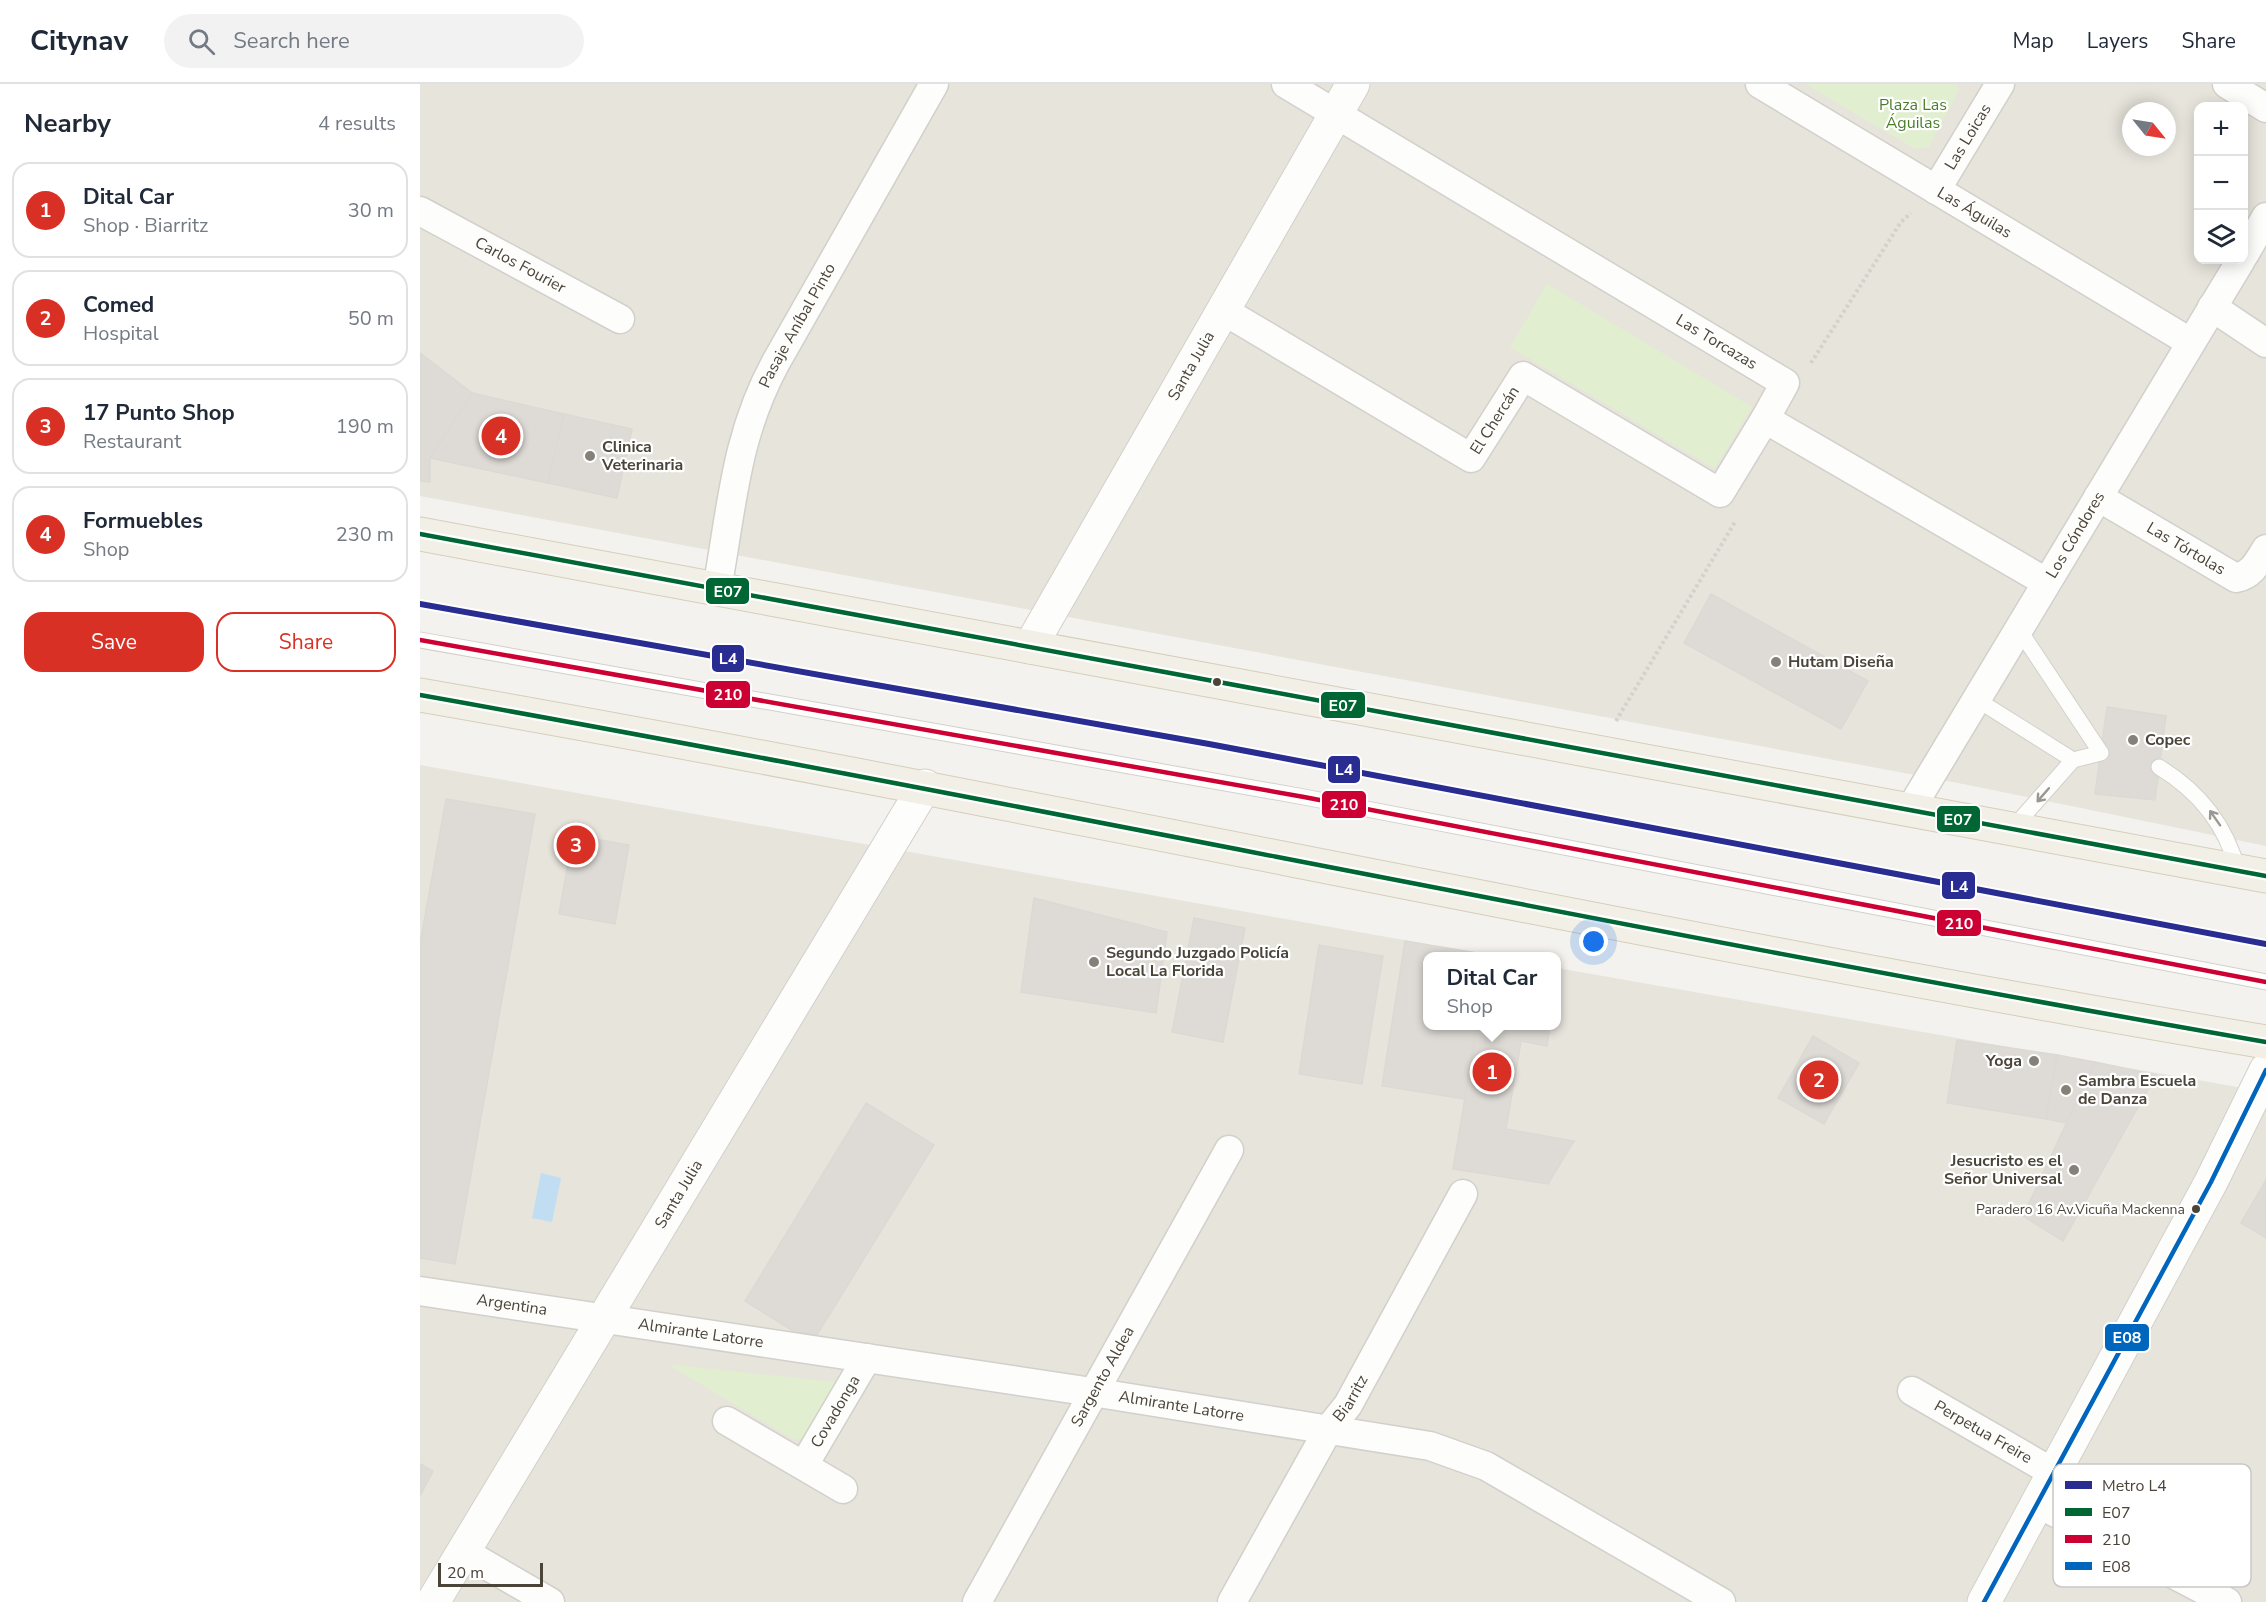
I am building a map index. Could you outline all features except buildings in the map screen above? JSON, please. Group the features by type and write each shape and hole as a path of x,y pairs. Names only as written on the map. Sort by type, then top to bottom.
{"main road":[{"path":"420,534 2252,874"},
{"path":"420,695 925,786 1840,965 2266,1042"}],"street":[{"name":"Pasaje Aníbal Pinto","path":"717,589 740,456 753,408 776,362 934,84"},
{"path":"1286,84 1336,114"},
{"name":"Santa Julia","path":"1030,647 1353,84"},
{"name":"Las Águilas","path":"1760,84 2190,342"},
{"name":"Las Loicas","path":"1936,190 2000,84"},
{"path":"2227,84 2266,108"},
{"name":"Las Torcazas","path":"1336,114 1785,383"},
{"name":"Carlos Fourier","path":"420,211 620,319"},
{"path":"2248,248 2266,217"},
{"name":"Los Cóndores","path":"1910,810 2239,264"},
{"path":"2212,307 2266,343"},
{"name":"El Chercán","path":"1224,311 1471,458 1522,376 1720,493"},
{"path":"1720,493 1785,383"},
{"path":"1765,419 2046,582"},
{"name":"Las Tórtolas","path":"2098,496 2236,578 2245,576 2253,569 2266,549"},
{"name":"Santa Julia","path":"433,1602 925,786"},
{"path":"2059,1464 2211,1182 2266,1070"},
{"name":"Sargento Aldea","path":"977,1602 1228,1150"},
{"name":"Biarritz","path":"1232,1602 1328,1430 1348,1405 1463,1194"},
{"name":"Argentina","path":"420,1291 603,1320"},
{"name":"Almirante Latorre","path":"603,1320 1092,1392 1430,1446 1486,1466 1721,1602"},
{"name":"Covadonga","path":"804,1465 867,1358"},
{"name":"Perpetua Freire","path":"1912,1391 2053,1472"},
{"name":"Covadonga","path":"728,1421 843,1489"},
{"path":"1984,1602 2053,1475"},
{"path":"2037,1503 2053,1511"},
{"path":"464,1552 550,1602"},
{"path":"2198,1587 2227,1602"}],"lane":[{"path":"2012,829 2073,760 2101,753 2019,628"},
{"path":"420,640 1304,796 2266,982"},
{"path":"1976,699 2073,760"},
{"path":"2159,767 2191,789 2204,803 2252,874"}],"path":[{"path":"1785,383 1804,373 1901,222 1936,190"},
{"path":"1594,751 1616,721 1743,508 1720,493"}],"shaded area":[{"path":"420,84 2266,84 2266,846 1963,784 420,496"},
{"path":"420,765 1472,952 1423,952 1423,1030 1561,1030 1561,969 2266,1092 2266,1602 420,1602"}],"green space":[{"name":"Plaza Las Águilas","path":"1805,84 1956,84 1959,90 1929,147 1915,149"},
{"path":"1547,284 1752,407 1715,469 1510,347"},
{"path":"667,1364 844,1383 812,1438 794,1440"}],"water":[{"path":"541,1173 561,1178 552,1222 532,1218"}],"metro line":[{"name":"L4","path":"420,604 1209,744 2266,944"}],"transit line":[{"name":"E07","path":"420,534 2266,876"},
{"name":"210","path":"420,640 1304,797 2266,982"},
{"name":"E07","path":"420,695 651,737 1804,958 2266,1042"},
{"name":"E08","path":"2059,1464 2211,1182 2266,1070"},
{"name":"E08","path":"1984,1602 2053,1474"}],"place":[{"name":"Formuebles","path":"501,436"},
{"name":"Clinica Veterinaria","path":"590,456"},
{"name":"Hutam Diseña","path":"1776,662"},
{"name":"Copec","path":"2133,740"},
{"name":"17 Punto Shop","path":"576,845"},
{"name":"Segundo Juzgado Policía Local La Florida","path":"1094,962"},
{"name":"Yoga","path":"2034,1061"},
{"name":"Dital Car","path":"1492,1072"},
{"name":"Comed","path":"1819,1080"},
{"name":"Sambra Escuela de Danza","path":"2066,1090"},
{"name":"Jesucristo es el Señor Universal","path":"2074,1170"},
{"name":"Paradero 16 Av.Vicuña Mackenna","path":"2196,1209"}]}
